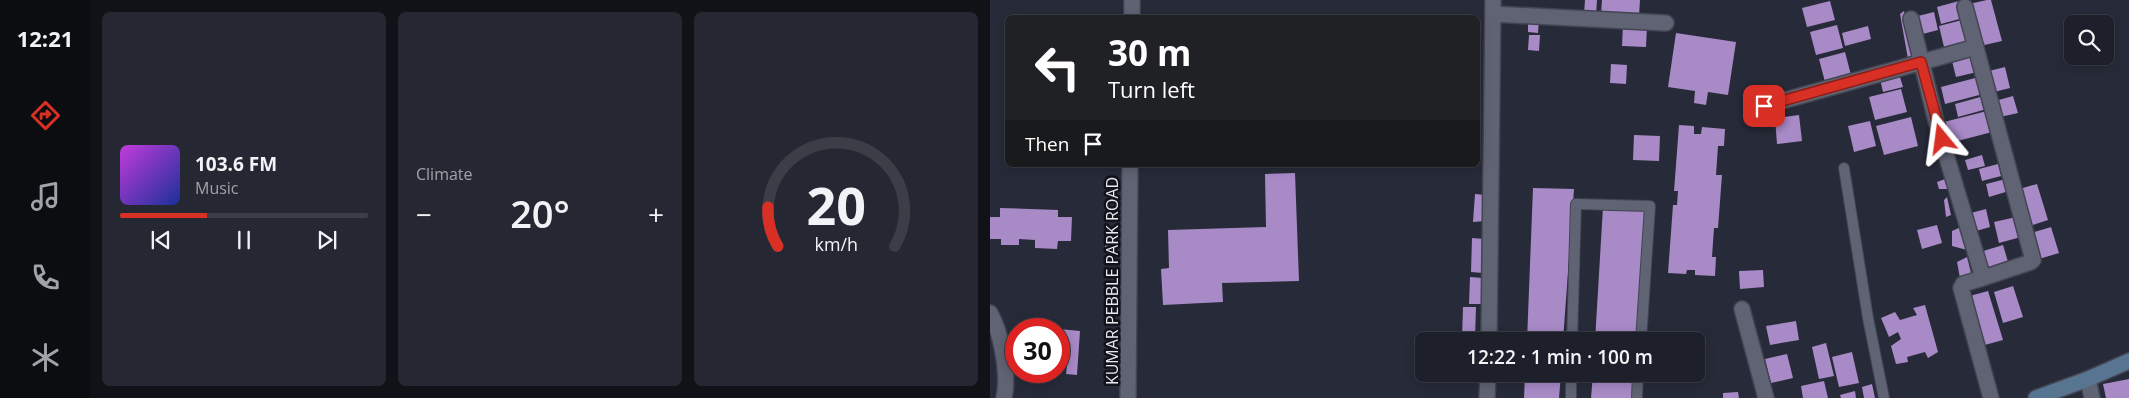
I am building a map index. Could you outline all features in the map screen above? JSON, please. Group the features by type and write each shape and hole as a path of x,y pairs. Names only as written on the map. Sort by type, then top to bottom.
{"main road":[{"path":"2036,398 2088,379 2129,361"}],"street":[{"path":"1132,0 1132,15"},
{"path":"1489,332 1493,7 1666,23"},
{"path":"1965,7 2033,260 1963,284 1961,288 1991,398"},
{"path":"1911,19 1921,62 1983,278"},
{"path":"1764,106 1976,47"},
{"name":"KUMAR PEBBLE PARK ROAD","path":"1128,398 1130,167"},
{"path":"1742,309 1766,398"},
{"path":"990,313 1003,356 1007,383 1004,398"},
{"path":"2088,379 2092,398"},
{"path":"1487,398 1488,382"}],"lane":[{"path":"1844,168 1868,318 1884,398"},
{"path":"1572,332 1576,204 1650,206 1642,332"},
{"path":"1571,382 1571,398"},
{"path":"1637,398 1638,382"}],"building":[{"path":"1585,0 1597,0 1596,15 1584,14"},
{"path":"1602,0 1640,0 1639,16 1601,14"},
{"path":"1991,0 2002,41 1980,46 1969,4"},
{"path":"1830,1 1835,20 1807,27 1802,8"},
{"path":"1959,1 1963,18 1941,24 1937,7"},
{"path":"1904,11 1916,58 1908,59 1900,14"},
{"path":"1934,12 1938,30 1919,35 1914,17"},
{"path":"1528,18 1539,18 1538,33 1528,32"},
{"path":"1962,20 1967,41 1944,47 1939,26"},
{"path":"1623,25 1647,26 1646,47 1622,46"},
{"path":"1837,25 1843,48 1816,55 1810,32"},
{"path":"1868,26 1871,39 1845,46 1842,33"},
{"path":"1676,33 1736,42 1728,95 1708,92 1706,105 1694,103 1695,91 1668,87"},
{"path":"1529,35 1540,35 1539,51 1528,50"},
{"path":"1845,52 1851,75 1825,82 1819,59"},
{"path":"1972,52 1977,72 1956,77 1951,57"},
{"path":"1611,64 1627,65 1626,84 1610,83"},
{"path":"2005,67 2010,88 1990,93 1985,72"},
{"path":"1899,74 1903,87 1883,92 1880,79"},
{"path":"1979,77 1983,94 1945,104 1941,87"},
{"path":"1901,89 1907,112 1875,120 1869,97"},
{"path":"1984,96 1987,109 1958,117 1955,104"},
{"path":"2013,96 2018,113 2000,117 1995,101"},
{"path":"1987,111 1992,132 1950,143 1944,122"},
{"path":"1799,115 1802,141 1777,144 1775,118"},
{"path":"1911,117 1918,146 1884,155 1876,126"},
{"path":"1870,121 1876,146 1854,152 1848,126"},
{"path":"1679,125 1694,126 1694,134 1701,134 1702,127 1725,129 1724,146 1718,146 1716,175 1722,175 1718,228 1714,228 1712,257 1716,257 1715,276 1695,275 1695,270 1687,270 1686,274 1668,273 1673,205 1677,205 1678,191 1674,191"},
{"path":"1634,135 1660,136 1659,161 1633,160"},
{"path":"1982,155 1985,166 1968,170 1965,160"},
{"path":"1998,164 2001,176 1982,181 1979,169"},
{"path":"1295,173 1299,281 1222,283 1223,302 1163,305 1161,269 1169,268 1168,230 1266,227 1265,174"},
{"path":"1945,179 1948,189 1939,189 1937,182"},
{"path":"2006,179 2009,191 1989,197 1986,184"},
{"path":"2037,184 2048,220 2027,227 2016,190"},
{"path":"1533,188 1574,189 1564,332 1527,332"},
{"path":"1475,194 1486,195 1485,221 1473,222"},
{"path":"1947,197 1951,215 1946,217 1944,200"},
{"path":"1603,207 1647,210 1640,332 1596,332"},
{"path":"1000,208 1058,210 1058,217 1072,217 1071,241 1058,241 1057,249 1035,248 1035,240 1019,239 1019,245 1001,245 1001,239 990,239 990,217 1000,217"},
{"path":"1986,209 1990,227 1976,231 1971,213"},
{"path":"2016,217 2021,237 1999,243 1994,222"},
{"path":"1937,225 1942,243 1922,249 1917,230"},
{"path":"1961,227 1967,250 1952,246 1952,231"},
{"path":"2051,227 2059,253 2039,259 2031,233"},
{"path":"1105,238 1115,238 1115,250 1105,251"},
{"path":"1472,238 1484,239 1483,273 1471,272"},
{"path":"2003,245 2009,265 1986,272 1980,252"},
{"path":"1967,257 1972,277 1960,278 1957,262"},
{"path":"1763,270 1764,287 1740,289 1739,271"},
{"path":"1470,277 1483,278 1482,304 1469,304"},
{"path":"2013,286 2023,317 2003,323 1994,292"},
{"path":"1988,291 2003,340 1981,346 1966,297"},
{"path":"1925,305 1938,352 1928,358 1925,352 1907,357 1908,362 1896,364 1891,346 1901,339 1898,332 1889,337 1881,318 1895,312 1900,320 1917,315 1913,308"},
{"path":"1463,307 1476,307 1475,332 1462,332"},
{"path":"1796,321 1799,340 1770,345 1766,326"},
{"path":"1070,330 1080,331 1077,375 1070,374"},
{"path":"1826,343 1834,376 1819,379 1812,347"},
{"path":"1852,352 1859,383 1839,387 1832,357"},
{"path":"1787,354 1793,378 1771,383 1765,359"},
{"path":"2129,379 2129,398 2106,398 2103,384"},
{"path":"1824,381 1828,398 1803,398 1801,386"},
{"path":"1525,382 1560,382 1559,398 1524,398"},
{"path":"1592,382 1637,382 1636,398 1591,398"},
{"path":"1872,384 1875,398 1864,398 1862,387"},
{"path":"1855,391 1856,398 1841,398 1840,395"},
{"path":"1738,392 1739,398 1723,398 1723,393"}],"route":[{"path":"1764,106 1921,62 1942,139"}]}
